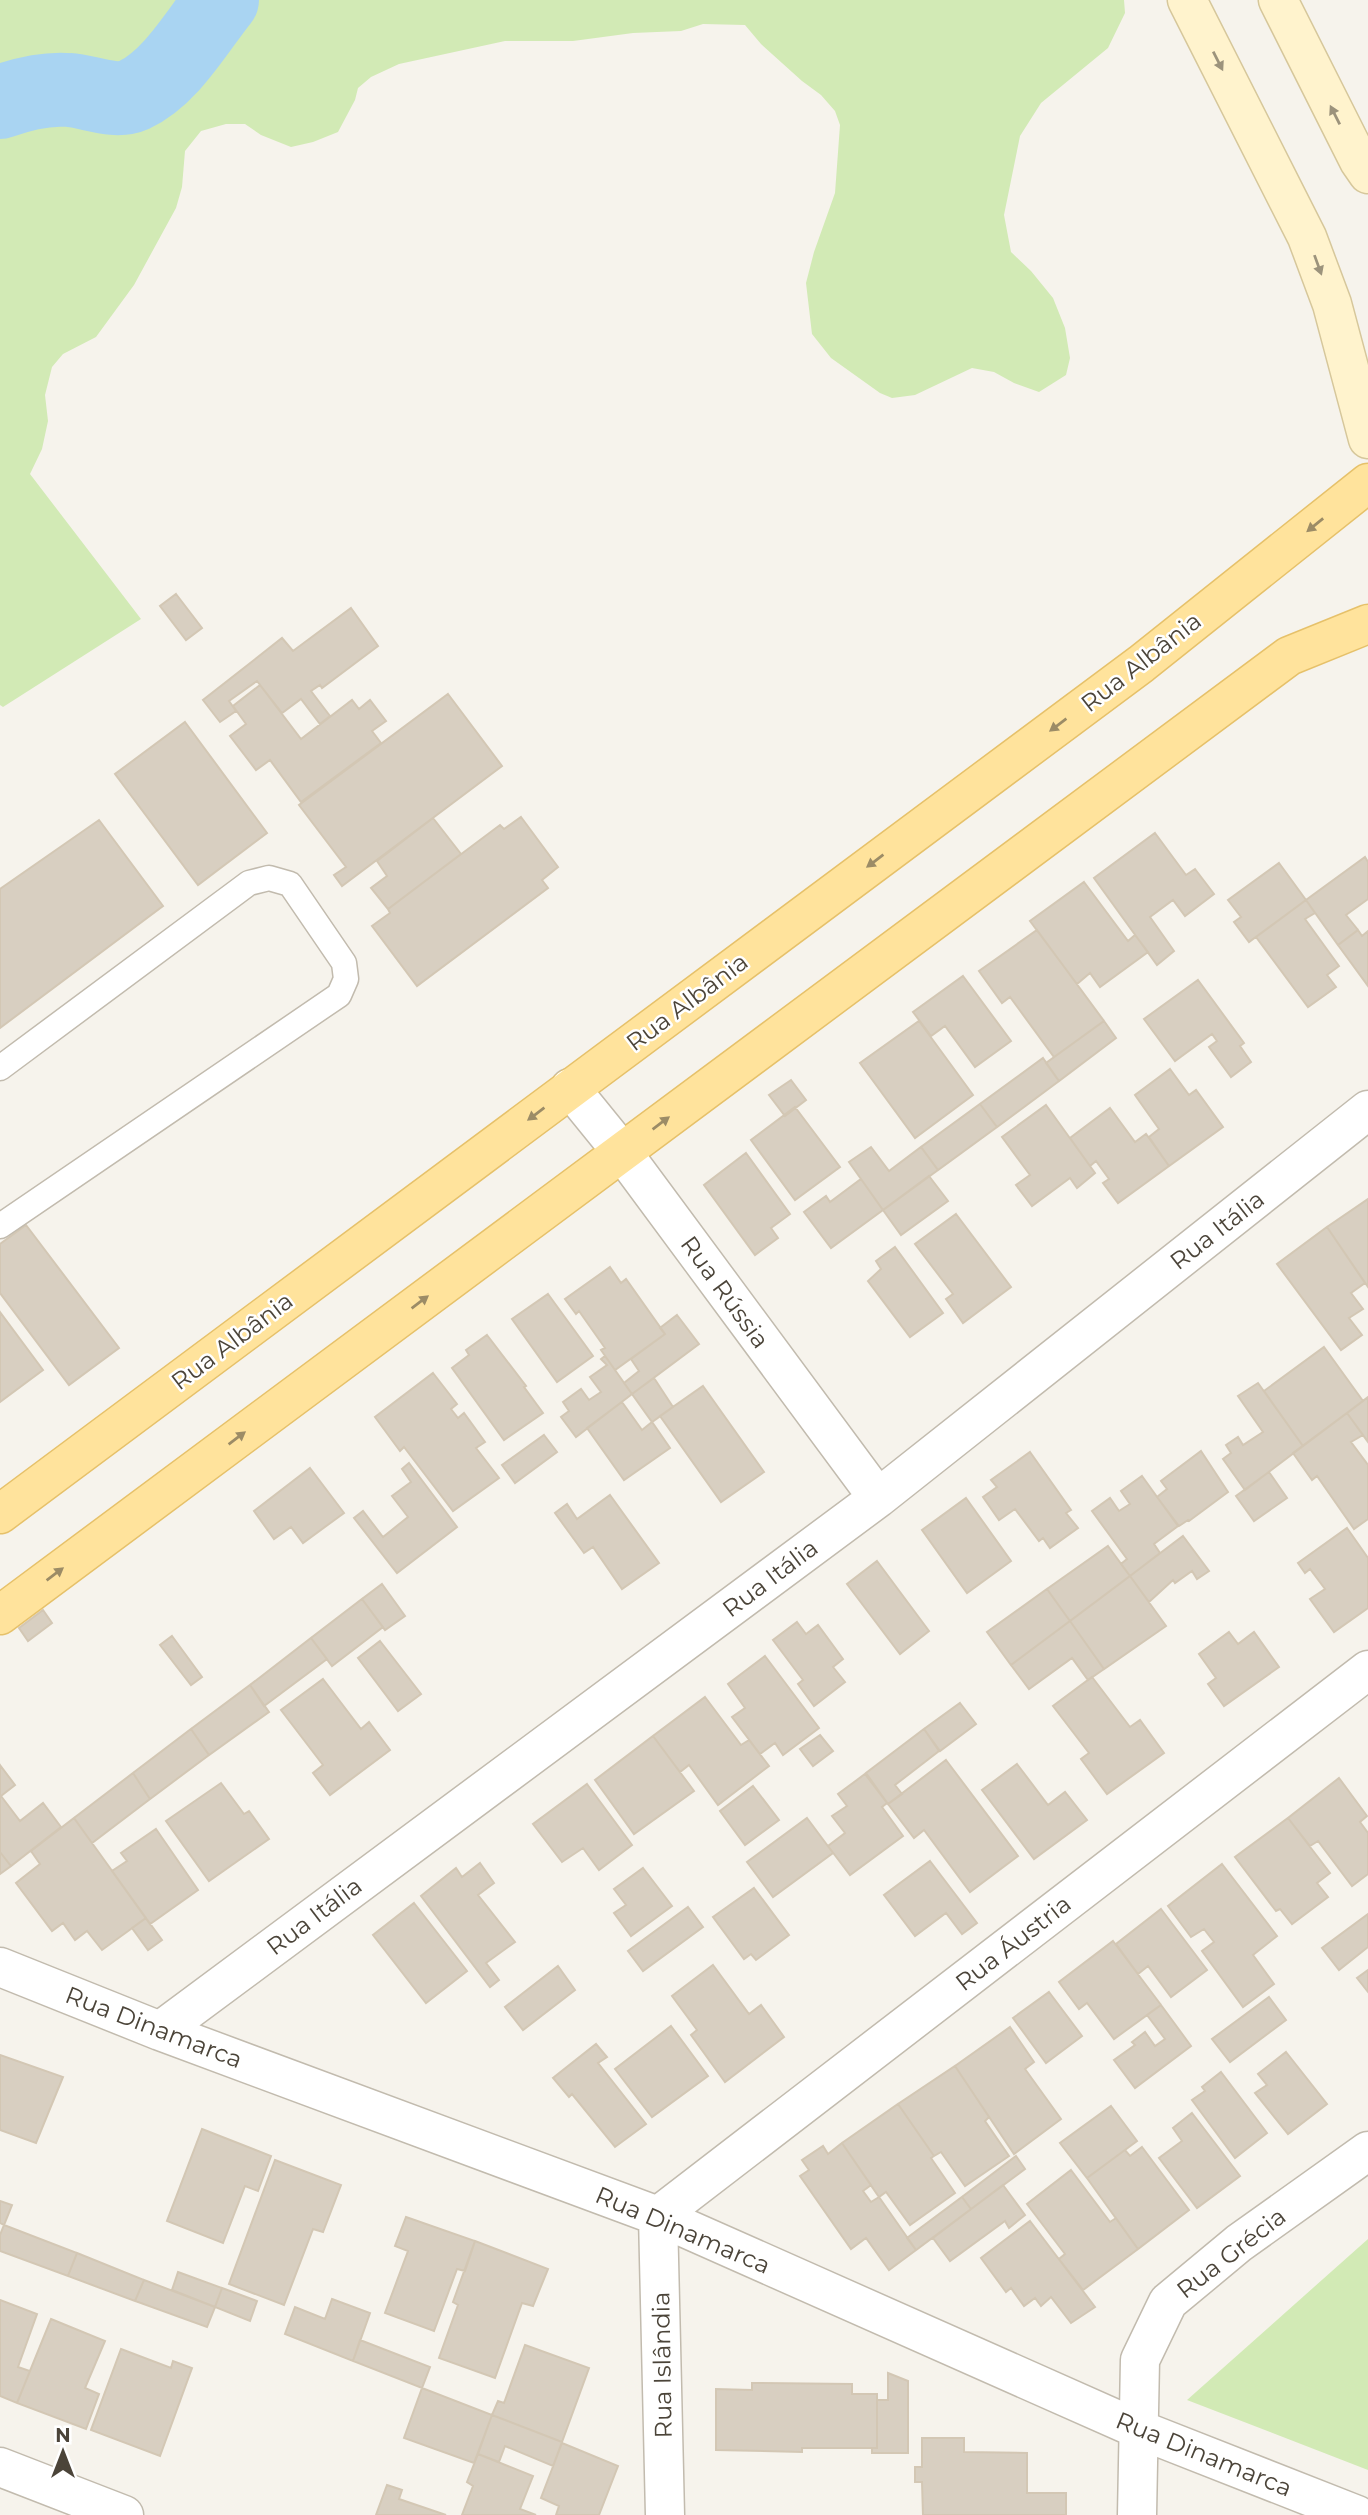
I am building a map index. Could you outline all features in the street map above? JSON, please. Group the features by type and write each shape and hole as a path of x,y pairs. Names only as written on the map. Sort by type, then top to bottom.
{"main road":[{"path":"1187,0 1307,237 1332,304 1368,439"},
{"path":"1278,0 1368,174"},
{"name":"Rua Albânia","path":"0,1514 1141,664 1368,483"},
{"path":"0,1615 1289,656 1368,624"}],"street":[{"name":"Rua Rússia","path":"570,1088 622,1152 877,1498"},
{"name":"Rua Itália","path":"160,2031 877,1498 1368,1110"},
{"name":"Rua Áustria","path":"658,2216 1368,1670"},
{"name":"Rua Dinamarca","path":"0,1967 160,2031 658,2216 1138,2429 1357,2515"},
{"name":"Rua Grécia","path":"1137,2515 1140,2360 1168,2302 1239,2243 1368,2151"},
{"name":"Rua Islândia","path":"658,2216 665,2515"},
{"path":"0,2467 124,2515"}],"lane":[{"path":"0,1068 249,883 269,878 290,884 344,962 346,979 339,995 0,1226"}],"green space":[{"path":"0,0 1124,0 1125,13 1108,48 1041,103 1020,136 1004,215 1011,252 1053,298 1065,328 1070,358 1066,375 1039,392 994,372 972,368 915,395 892,398 880,393 831,358 812,334 806,283 835,193 840,125 835,111 821,95 761,44 745,25 703,24 681,31 633,33 573,41 505,41 399,64 371,77 358,88 355,100 338,132 291,147 261,135 245,124 226,124 201,131 185,151 182,187 176,208 134,285 96,337 63,354 52,367 45,395 48,421 42,449 30,474 141,619 3,707 0,705"},
{"path":"1368,2239 1368,2470 1187,2400"}],"building":[{"path":"176,594 202,628 186,640 160,606"},
{"path":"351,608 378,646 322,688 320,685 311,691 330,716 320,724 301,699 282,713 257,681 229,701 236,711 220,722 203,700 282,638 293,651"},
{"path":"260,685 301,739 352,700 359,709 370,700 386,721 372,731 381,743 301,802 270,760 256,770 230,736 246,724 233,706"},
{"path":"448,694 502,766 342,886 334,875 346,867 299,805"},
{"path":"185,722 267,833 198,885 115,774"},
{"path":"521,817 558,867 542,880 548,888 417,986 372,926 390,913 388,909 500,825 504,829"},
{"path":"433,818 461,854 388,909 371,888 387,876 377,861"},
{"path":"99,820 163,906 0,1028 0,889"},
{"path":"1155,833 1186,875 1195,869 1214,894 1185,916 1173,900 1150,917 1174,951 1157,965 1094,878"},
{"path":"1365,857 1368,862 1368,899 1346,915 1358,930 1338,945 1306,900"},
{"path":"1279,863 1306,900 1249,942 1234,922 1241,917 1228,900"},
{"path":"1084,882 1128,941 1135,935 1148,952 1100,987 1090,973 1077,984 1030,921"},
{"path":"1306,900 1315,913 1305,919 1339,966 1327,975 1336,987 1308,1007 1256,937"},
{"path":"1037,930 1104,1021 1054,1057 1010,997 1002,1003 979,971"},
{"path":"1358,930 1362,936 1368,931 1368,986 1338,945"},
{"path":"963,976 1011,1041 975,1067 945,1026 931,1036 913,1012"},
{"path":"1198,980 1244,1043 1240,1046 1251,1062 1231,1077 1209,1047 1217,1041 1212,1034 1175,1061 1144,1019"},
{"path":"919,1021 973,1095 915,1138 860,1063"},
{"path":"1104,1021 1116,1038 1059,1081 1046,1063"},
{"path":"1043,1058 1059,1081 997,1127 980,1104"},
{"path":"1170,1069 1189,1095 1196,1090 1223,1127 1169,1166 1149,1137 1159,1129 1135,1095"},
{"path":"791,1080 806,1100 785,1116 769,1095"},
{"path":"980,1104 997,1127 938,1170 921,1147"},
{"path":"1046,1105 1095,1173 1077,1188 1070,1178 1032,1206 1016,1185 1030,1175 1002,1137"},
{"path":"795,1107 840,1167 795,1200 751,1140"},
{"path":"1110,1108 1135,1142 1146,1134 1169,1166 1118,1203 1103,1183 1109,1179 1096,1161 1090,1166 1070,1138"},
{"path":"871,1147 889,1171 921,1147 938,1170 883,1210 849,1162"},
{"path":"746,1153 790,1214 771,1228 778,1238 755,1255 704,1185"},
{"path":"929,1176 948,1201 901,1235 883,1210"},
{"path":"861,1179 883,1210 831,1248 804,1212 826,1196 830,1202"},
{"path":"1368,1199 1368,1287 1327,1227"},
{"path":"956,1214 1011,1287 963,1323 946,1299 953,1294 915,1244"},
{"path":"26,1225 119,1348 69,1385 0,1293 0,1244"},
{"path":"1327,1227 1365,1283 1351,1293 1363,1309 1349,1318 1362,1335 1341,1350 1277,1264"},
{"path":"895,1247 943,1313 910,1337 868,1281 881,1269 876,1261"},
{"path":"610,1267 621,1283 626,1279 665,1334 615,1370 601,1350 605,1348 579,1311 576,1314 565,1299"},
{"path":"548,1294 593,1356 557,1382 512,1319"},
{"path":"0,1312 43,1370 0,1402"},
{"path":"677,1315 699,1344 632,1394 624,1383 639,1371 631,1359 665,1334 660,1328"},
{"path":"487,1335 543,1413 504,1440 452,1368 469,1355 466,1350"},
{"path":"1324,1347 1363,1401 1303,1446 1264,1391"},
{"path":"605,1356 632,1394 576,1437 561,1417 569,1411 563,1402 581,1389 589,1400 601,1392 590,1377 607,1365 601,1359"},
{"path":"433,1373 457,1404 451,1409 458,1418 464,1413 485,1442 476,1448 499,1478 453,1511 404,1447 400,1451 375,1417"},
{"path":"654,1378 673,1407 652,1422 632,1394"},
{"path":"1258,1383 1303,1446 1245,1490 1223,1459 1231,1453 1226,1445 1238,1437 1243,1445 1263,1432 1238,1396"},
{"path":"703,1386 764,1472 721,1502 660,1416"},
{"path":"1368,1397 1368,1442 1347,1413"},
{"path":"622,1402 642,1430 652,1422 670,1448 624,1480 587,1428"},
{"path":"1347,1413 1363,1435 1351,1442 1368,1465 1368,1519 1354,1529 1317,1476 1312,1480 1293,1453"},
{"path":"544,1435 557,1452 515,1483 502,1465"},
{"path":"1201,1451 1228,1492 1179,1526 1157,1497 1167,1489 1161,1481"},
{"path":"1030,1452 1071,1510 1066,1513 1078,1528 1050,1548 1043,1538 1039,1541 1015,1509 999,1520 983,1497 997,1487 991,1480"},
{"path":"409,1463 457,1527 397,1573 354,1518 363,1511 383,1537 408,1517 392,1496 411,1482 402,1469"},
{"path":"310,1468 344,1513 303,1543 291,1527 274,1539 254,1511"},
{"path":"1269,1472 1287,1498 1254,1521 1236,1496"},
{"path":"1142,1476 1178,1526 1154,1544 1160,1553 1130,1576 1121,1564 1127,1559 1092,1511 1110,1498 1119,1511 1130,1504 1121,1491"},
{"path":"610,1495 659,1563 622,1589 593,1547 584,1553 555,1513 567,1504 577,1519"},
{"path":"966,1498 1011,1561 967,1593 922,1530"},
{"path":"1347,1528 1368,1558 1368,1608 1334,1632 1310,1599 1325,1589 1310,1569 1305,1573 1298,1563"},
{"path":"1183,1536 1209,1571 1197,1579 1192,1571 1175,1583 1173,1580 1149,1602 1130,1576"},
{"path":"1108,1546 1130,1576 1070,1621 1047,1589"},
{"path":"877,1561 929,1631 900,1654 847,1584"},
{"path":"1130,1576 1166,1626 1104,1669 1070,1621"},
{"path":"382,1584 405,1616 385,1630 362,1599"},
{"path":"1047,1589 1070,1621 1011,1665 987,1632"},
{"path":"362,1599 383,1627 332,1666 311,1638"},
{"path":"43,1610 52,1623 28,1641 19,1628"},
{"path":"1070,1621 1104,1669 1088,1680 1072,1658 1029,1689 1011,1665"},
{"path":"797,1622 806,1634 818,1625 843,1659 833,1667 845,1682 814,1706 798,1684 803,1680 773,1640"},
{"path":"1229,1632 1238,1644 1254,1632 1279,1667 1224,1706 1208,1684 1216,1678 1199,1654"},
{"path":"172,1636 202,1677 191,1685 160,1645"},
{"path":"311,1638 327,1659 264,1706 250,1685"},
{"path":"380,1641 421,1694 398,1711 358,1658"},
{"path":"765,1656 819,1728 783,1755 775,1743 760,1754 732,1717 745,1708 728,1684"},
{"path":"1092,1677 1130,1727 1140,1720 1164,1753 1107,1794 1081,1759 1089,1753 1053,1706"},
{"path":"323,1679 361,1729 369,1722 390,1750 330,1795 313,1773 323,1765 281,1710"},
{"path":"250,1685 269,1712 209,1755 191,1729"},
{"path":"705,1697 741,1745 749,1740 769,1766 718,1805 689,1765 680,1772 653,1736"},
{"path":"960,1703 976,1724 940,1751 924,1729"},
{"path":"191,1729 209,1755 150,1799 133,1773"},
{"path":"924,1729 939,1751 895,1785 902,1794 888,1804 866,1773"},
{"path":"820,1735 833,1751 813,1766 800,1749"},
{"path":"653,1736 694,1791 634,1834 595,1780"},
{"path":"946,1760 1018,1856 970,1892 924,1830 914,1838 888,1804"},
{"path":"1017,1764 1048,1805 1065,1792 1087,1820 1034,1859 982,1790"},
{"path":"0,1765 15,1785 1,1796 20,1821 43,1803 61,1827 11,1866 0,1852"},
{"path":"133,1773 150,1799 92,1843 74,1818"},
{"path":"865,1774 887,1803 882,1807 903,1836 850,1875 828,1846 845,1833 832,1816 847,1806 838,1794"},
{"path":"1339,1778 1367,1816 1360,1822 1368,1833 1368,1874 1352,1886 1318,1841 1310,1846 1288,1818"},
{"path":"221,1783 244,1814 249,1811 269,1839 209,1881 166,1821"},
{"path":"587,1784 632,1845 599,1870 583,1848 562,1862 533,1824"},
{"path":"753,1786 779,1820 745,1845 720,1811"},
{"path":"74,1818 146,1918 102,1950 87,1931 75,1940 63,1923 52,1931 16,1883 40,1864 31,1851"},
{"path":"807,1818 833,1853 773,1897 747,1862"},
{"path":"1288,1818 1330,1873 1317,1883 1328,1897 1292,1924 1280,1909 1276,1911 1235,1857"},
{"path":"156,1829 198,1890 150,1924 112,1871 127,1861 121,1853"},
{"path":"0,1852 11,1866 0,1874"},
{"path":"930,1861 977,1923 962,1934 946,1913 915,1936 884,1895"},
{"path":"480,1863 494,1883 478,1895 515,1942 486,1963 499,1980 490,1987 421,1896 456,1868 462,1877"},
{"path":"1222,1864 1277,1936 1253,1955 1274,1984 1243,2007 1202,1951 1214,1942 1204,1929 1191,1937 1168,1906"},
{"path":"643,1868 672,1906 631,1936 614,1913 626,1905 614,1889"},
{"path":"754,1888 789,1935 756,1960 751,1954 744,1959 713,1917"},
{"path":"414,1903 467,1971 426,2003 373,1935"},
{"path":"688,1907 703,1927 643,1971 628,1951"},
{"path":"1161,1909 1207,1970 1171,1997 1148,1966 1138,1974 1116,1944"},
{"path":"1368,1914 1368,1947 1339,1970 1322,1948"},
{"path":"146,1918 162,1940 148,1950 132,1928"},
{"path":"1113,1941 1161,2005 1114,2039 1087,2003 1079,2009 1059,1982"},
{"path":"713,1965 749,2014 761,2005 784,2037 725,2082 691,2035 697,2030 672,1996"},
{"path":"558,1966 575,1990 523,2030 505,2007"},
{"path":"1368,1970 1368,1992 1357,1978"},
{"path":"1049,1992 1082,2036 1046,2063 1013,2018"},
{"path":"1269,1997 1286,2020 1230,2062 1212,2039"},
{"path":"1161,2005 1191,2046 1135,2088 1114,2060 1135,2045 1132,2042 1145,2032 1155,2046 1165,2039 1147,2015"},
{"path":"671,2026 708,2076 652,2117 615,2069"},
{"path":"1010,2027 1034,2062 1025,2069 1061,2119 1014,2154 955,2066"},
{"path":"596,2044 607,2057 598,2063 646,2124 615,2147 572,2094 569,2097 553,2078"},
{"path":"1286,2052 1327,2104 1288,2134 1255,2093 1267,2085 1258,2074"},
{"path":"0,2055 63,2077 36,2143 0,2130"},
{"path":"955,2066 989,2117 985,2121 1009,2156 965,2186 941,2152 934,2156 898,2104"},
{"path":"1221,2072 1267,2133 1235,2158 1192,2100 1205,2091 1202,2087"},
{"path":"898,2104 934,2156 931,2158 955,2193 910,2225 886,2192 879,2197 842,2143"},
{"path":"1111,2106 1137,2141 1087,2178 1060,2143"},
{"path":"1192,2113 1240,2176 1197,2208 1159,2158 1182,2141 1173,2128"},
{"path":"202,2129 271,2156 258,2191 245,2186 223,2243 167,2221"},
{"path":"842,2143 871,2185 863,2191 871,2202 879,2197 916,2250 889,2270 866,2238 851,2249 800,2176 809,2170 802,2160 823,2146 828,2154"},
{"path":"1142,2147 1189,2210 1138,2249 1087,2178 1125,2150 1130,2156"},
{"path":"1016,2156 1025,2169 971,2209 962,2197"},
{"path":"275,2160 341,2185 323,2232 313,2229 284,2305 229,2284"},
{"path":"1071,2170 1110,2222 1116,2218 1138,2249 1083,2290 1059,2259 1065,2254 1027,2204"},
{"path":"1003,2185 1025,2215 1009,2228 1005,2221 950,2261 933,2238"},
{"path":"962,2197 971,2209 916,2250 907,2238"},
{"path":"0,2201 12,2205 4,2225 0,2223"},
{"path":"406,2217 475,2241 465,2271 457,2269 434,2331 385,2313 408,2251 395,2246"},
{"path":"1030,2221 1095,2307 1071,2323 1051,2297 1041,2306 1035,2298 1024,2306 1011,2288 1006,2292 981,2258"},
{"path":"4,2225 77,2253 68,2276 0,2251 0,2235"},
{"path":"475,2241 548,2269 533,2306 522,2303 495,2378 439,2358 458,2305 453,2302"},
{"path":"77,2253 144,2280 135,2301 68,2276"},
{"path":"178,2272 222,2288 215,2307 172,2290"},
{"path":"144,2280 215,2307 207,2327 135,2301"},
{"path":"222,2288 257,2301 250,2321 215,2307"},
{"path":"332,2299 370,2313 353,2361 285,2334 295,2307 325,2319"},
{"path":"0,2300 37,2314 18,2367 30,2371 17,2403 0,2396"},
{"path":"51,2319 105,2341 85,2388 99,2394 86,2429 17,2403"},
{"path":"360,2340 430,2367 422,2388 353,2361"},
{"path":"525,2345 589,2368 562,2442 492,2415 498,2401 504,2403"},
{"path":"121,2349 171,2368 173,2361 192,2368 160,2456 91,2430"},
{"path":"888,2373 908,2381 908,2453 872,2453 872,2448 877,2448 877,2400 888,2400"},
{"path":"752,2383 852,2384 852,2394 877,2394 877,2448 802,2448 802,2452 716,2450 716,2389 752,2390"},
{"path":"422,2388 492,2415 474,2463 404,2438"},
{"path":"492,2415 562,2442 553,2466 505,2446 499,2462 478,2454"},
{"path":"922,2438 964,2438 964,2452 1027,2453 1027,2493 1066,2493 1066,2515 923,2515 922,2482 915,2482 915,2467 922,2467"},
{"path":"562,2443 618,2466 599,2515 556,2515 559,2506 541,2498"},
{"path":"478,2454 533,2476 520,2509 536,2515 462,2515 473,2486 467,2482"},
{"path":"387,2485 402,2490 399,2499 446,2515 376,2515"}],"waterway":[{"path":"0,102 51,90 118,98 134,95 172,66 222,0"}]}
